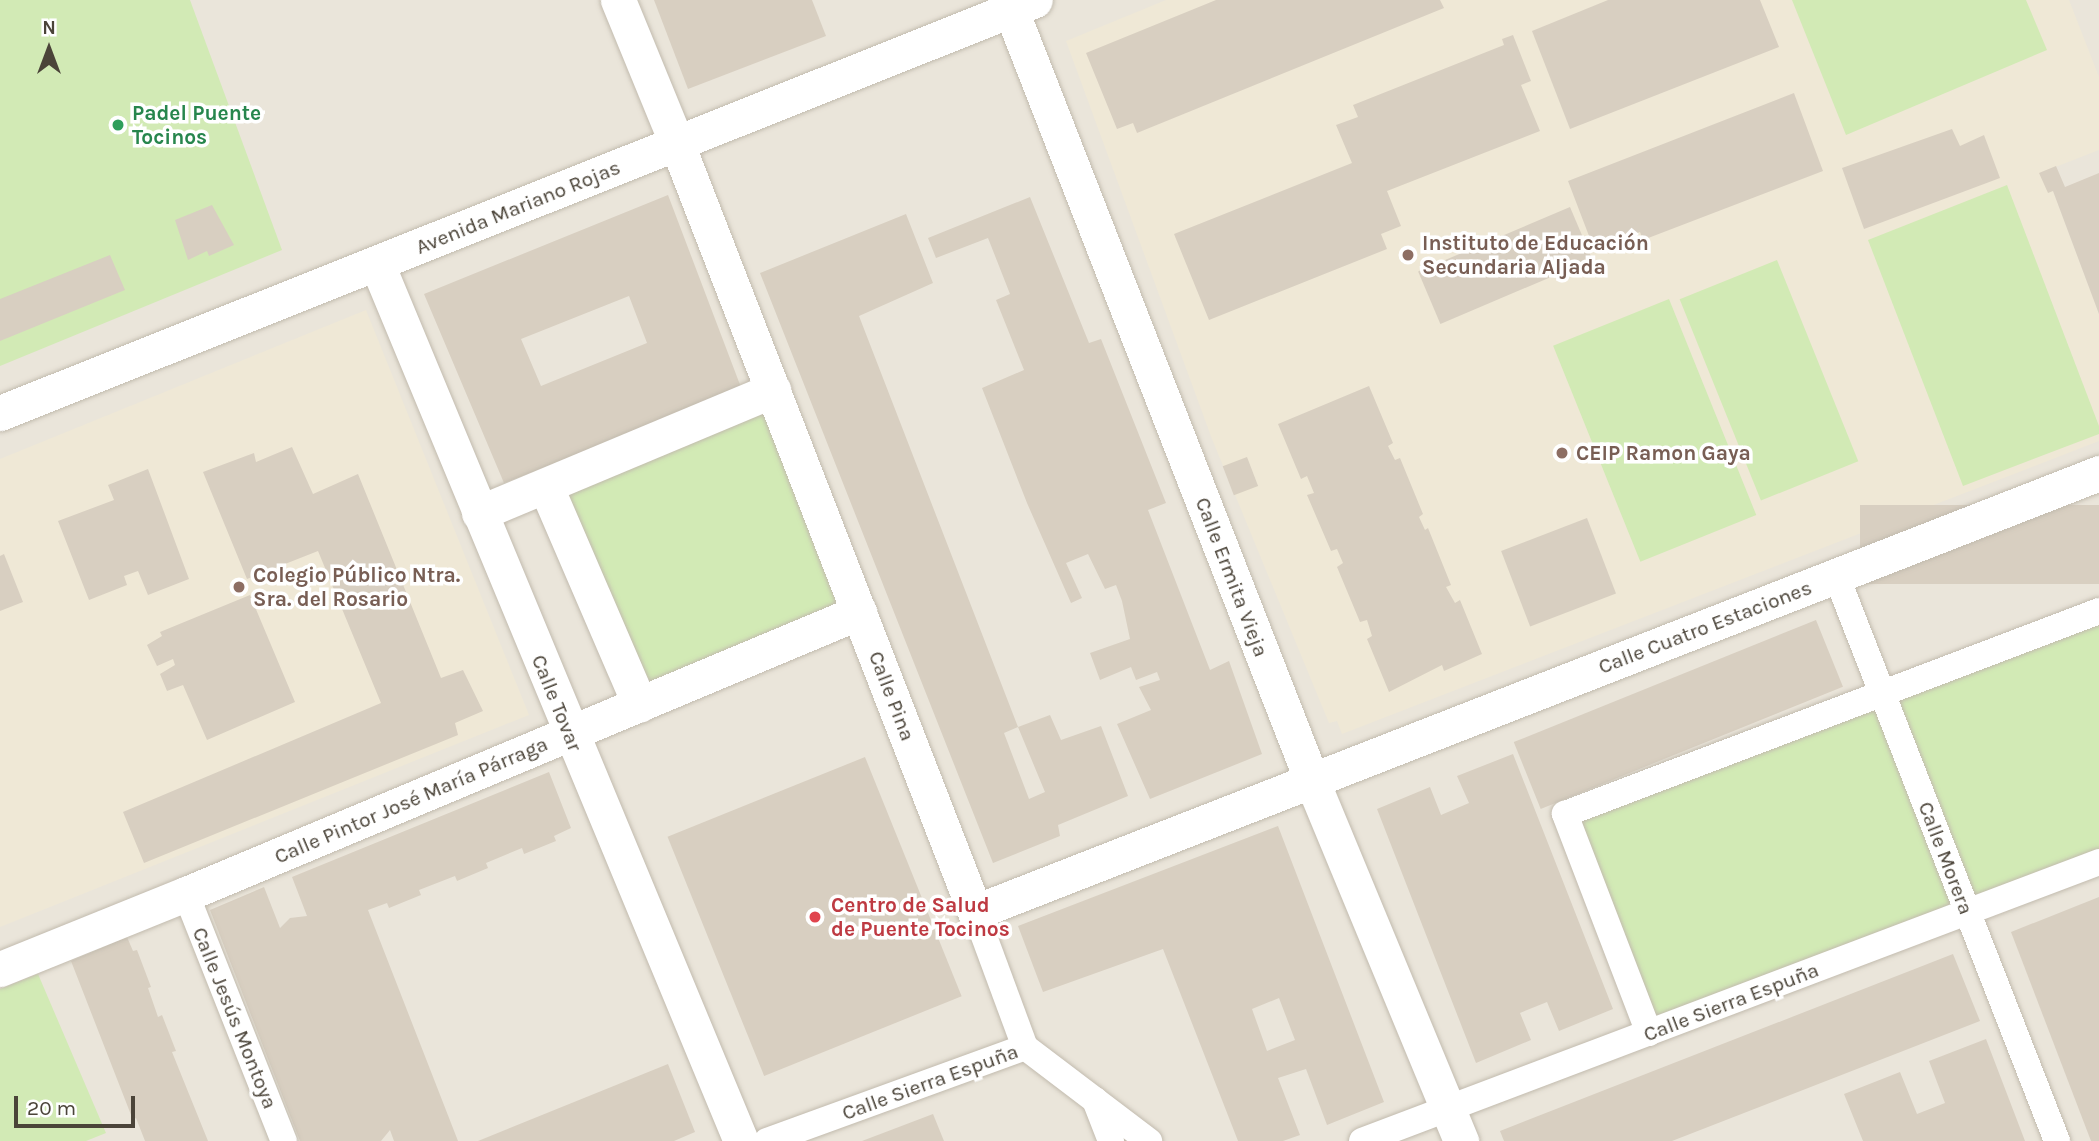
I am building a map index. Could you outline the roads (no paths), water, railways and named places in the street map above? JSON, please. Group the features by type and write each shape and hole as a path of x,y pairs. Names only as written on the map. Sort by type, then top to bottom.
{"street":[{"name":"Calle Pina","path":"618,0 677,144 975,912"},
{"name":"Avenida Mariano Rojas","path":"0,413 677,144 1018,3"},
{"name":"Calle Ermita Vieja","path":"1018,3 1312,781 1455,1125"},
{"name":"Calle Tovar","path":"377,264 741,1141"},
{"path":"479,513 773,390"},
{"name":"Calle Cuatro Estaciones","path":"1312,781 2099,473"},
{"path":"546,486 640,705"},
{"name":"Calle Morera","path":"1836,575 2057,1141"},
{"path":"1649,1033 1564,814 2099,611"},
{"name":"Calle Pintor José María Párraga","path":"0,969 186,894 859,612"},
{"path":"1025,1047 975,912 1312,781"},
{"name":"Calle Sierra Espuña","path":"1362,1141 1455,1125 1649,1033 2099,862"},
{"name":"Calle Jesús Montoya","path":"186,894 284,1141"},
{"name":"Calle Sierra Espuña","path":"767,1141 1025,1047 1149,1141"},
{"path":"1095,1100 1111,1141"}],"place":[{"name":"Padel Puente Tocinos","path":"118,125"},
{"name":"Instituto de Educación Secundaria Aljada","path":"1408,255"},
{"name":"CEIP Ramon Gaya","path":"1562,453"},
{"name":"Colegio Público Ntra. Sra. del Rosario","path":"239,587"},
{"name":"Centro de Salud de Puente Tocinos","path":"815,917"}]}
